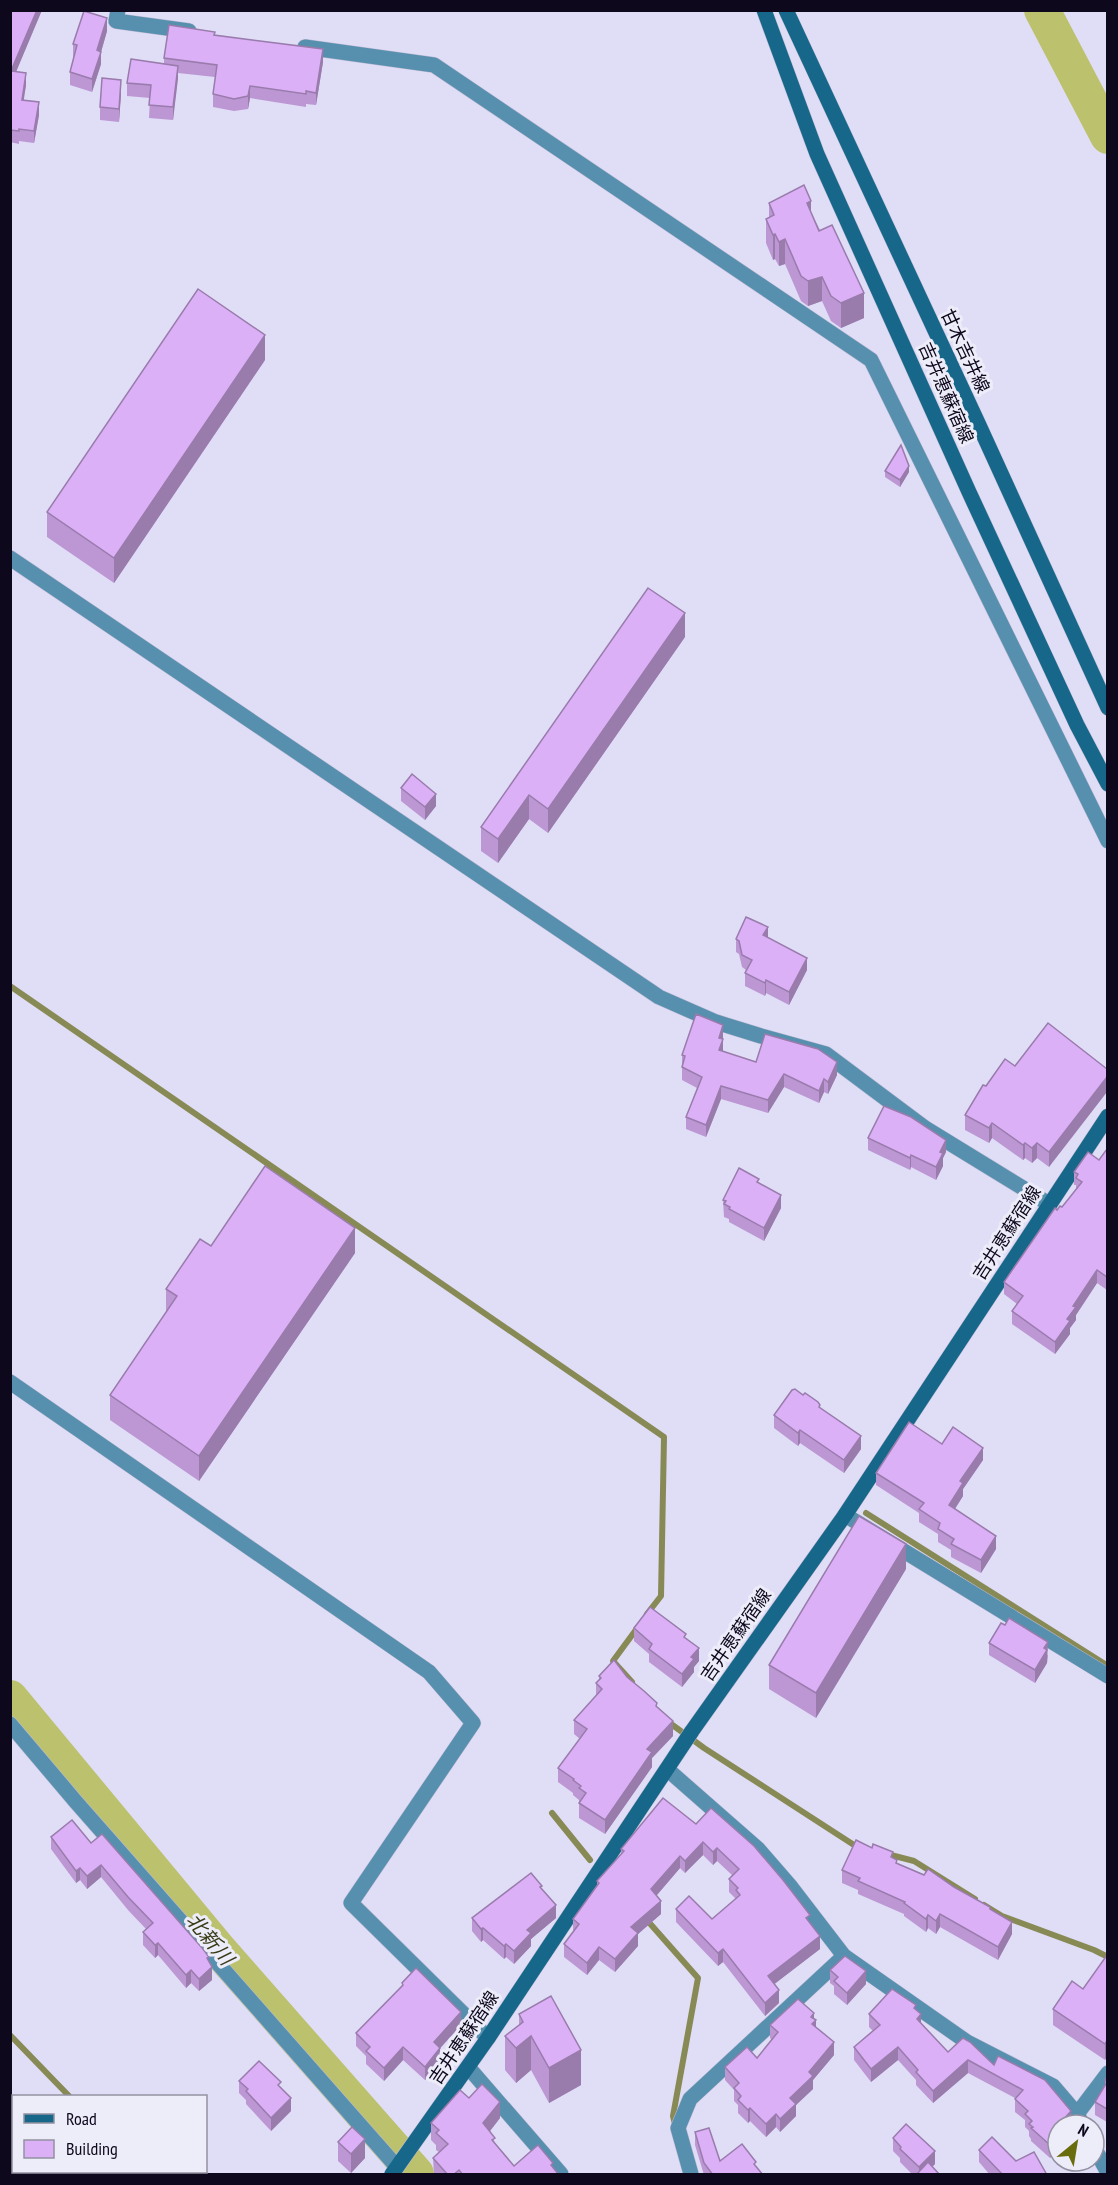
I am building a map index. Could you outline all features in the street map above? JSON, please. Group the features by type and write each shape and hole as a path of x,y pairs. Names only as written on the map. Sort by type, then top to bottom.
{"main road":[{"name":"吉井恵蘇宿線","path":"764,10 817,154 969,492 1107,784"},
{"name":"甘木吉井線","path":"786,10 978,423 1107,708"},
{"name":"吉井恵蘇宿線","path":"395,2171 488,2038 692,1731 845,1515 1107,1116"}],"street":[{"path":"118,10 116,21 199,33"},
{"path":"293,45 434,65 871,360 1107,841"},
{"path":"10,558 659,997 716,1022 826,1054 925,1128 1049,1204"},
{"path":"10,1382 429,1672 473,1723 351,1903 488,2038"},
{"path":"845,1515 1107,1676"},
{"path":"10,1724 395,2171"},
{"path":"668,1770 758,1849 791,1887 844,1956 967,2042 1053,2086 1074,2113"},
{"path":"692,2175 678,2127 690,2098 844,1956"},
{"path":"468,2067 561,2175"},
{"path":"1084,2113 1107,2073"}],"building":[{"path":"10,10 37,10 11,71 26,73 22,100 39,102 34,131 10,130"},
{"path":"84,11 107,18 97,50 101,52 92,79 70,72 77,45 73,44"},
{"path":"169,25 215,32 214,35 323,49 316,93 306,91 306,94 250,86 248,96 234,99 213,94 217,65 164,58"},
{"path":"131,59 178,66 173,107 149,105 151,85 127,83"},
{"path":"102,78 121,80 119,109 100,107"},
{"path":"804,185 811,201 807,203 819,231 832,225 864,293 841,303 831,296 822,277 808,281 801,276 785,239 779,242 766,219 774,215 769,203"},
{"path":"198,289 265,335 114,558 47,512"},
{"path":"901,445 909,466 900,480 885,471"},
{"path":"648,588 685,613 548,809 529,795 498,839 481,827"},
{"path":"412,774 436,794 425,807 401,788"},
{"path":"746,917 768,927 763,935 807,958 789,992 766,980 765,983 745,973 752,960 742,955 739,941 736,939"},
{"path":"696,1014 723,1025 719,1038 723,1039 719,1050 756,1062 765,1034 818,1049 837,1062 828,1082 824,1079 819,1091 784,1074 768,1100 721,1086 706,1125 686,1117 702,1077 682,1067 685,1056 682,1055"},
{"path":"1048,1023 1107,1069 1107,1077 1049,1152 1037,1143 1032,1148 1025,1143 1023,1145 992,1123 989,1128 965,1115 983,1085 986,1086 1005,1059 1015,1066"},
{"path":"884,1106 911,1117 946,1140 936,1167 911,1155 910,1158 868,1138"},
{"path":"1107,1149 1107,1277 1097,1270 1073,1306 1076,1307 1067,1319 1070,1321 1055,1342 1012,1311 1023,1296 1004,1282 1055,1208 1057,1210 1060,1206 1062,1207 1082,1182 1076,1178 1078,1174 1074,1172 1088,1152 1099,1160"},
{"path":"265,1166 355,1228 199,1456 110,1395 177,1296 166,1289 200,1239 211,1246"},
{"path":"739,1168 759,1179 757,1182 781,1195 764,1228 724,1204 726,1201 723,1200"},
{"path":"795,1389 818,1402 819,1407 861,1436 844,1460 800,1430 798,1433 774,1415"},
{"path":"909,1422 942,1444 953,1427 983,1448 960,1481 963,1483 949,1505 996,1536 981,1560 951,1544 954,1539 938,1529 940,1523 919,1509 924,1503 876,1473"},
{"path":"859,1516 906,1544 816,1693 769,1665"},
{"path":"650,1607 686,1634 684,1637 699,1648 691,1657 694,1659 682,1674 649,1649 652,1644 634,1628"},
{"path":"1009,1618 1048,1642 1044,1648 1047,1650 1035,1670 989,1643 1001,1623 1005,1625"},
{"path":"614,1660 627,1677 657,1703 656,1706 673,1721 647,1749 652,1752 605,1820 579,1803 586,1793 579,1788 581,1786 574,1779 558,1768 587,1729 574,1720 602,1689 596,1683 601,1678 599,1676"},
{"path":"663,1798 696,1824 711,1808 754,1846 810,1915 806,1918 820,1936 768,1976 779,1990 765,2003 723,1949 718,1953 676,1909 689,1896 712,1919 740,1895 736,1890 738,1888 729,1879 739,1869 717,1848 713,1852 703,1842 685,1861 680,1856 651,1889 661,1901 631,1927 638,1933 615,1959 599,1947 587,1963 564,1944 579,1924 573,1919 599,1883 597,1881 624,1851 621,1849"},
{"path":"72,1820 91,1843 102,1834 203,1949 212,1967 199,1979 191,1970 186,1975 158,1943 155,1945 143,1932 153,1923 101,1865 87,1876 80,1868 76,1871 51,1837"},
{"path":"856,1840 872,1848 873,1844 893,1852 891,1857 897,1860 896,1863 924,1875 928,1869 1012,1922 998,1947 940,1914 936,1921 928,1915 926,1919 905,1902 858,1881 860,1878 842,1870"},
{"path":"531,1873 556,1905 527,1930 531,1933 514,1951 506,1944 504,1946 483,1928 481,1929 472,1918"},
{"path":"1107,1955 1107,2040 1105,2044 1053,2009 1072,1981 1083,1989"},
{"path":"845,1956 866,1971 847,1993 834,1981 838,1977 830,1970"},
{"path":"416,1968 461,2012 434,2042 440,2048 425,2067 403,2047 384,2068 366,2051 370,2047 356,2033 403,1985 402,1983"},
{"path":"892,1989 916,2005 914,2008 921,2014 917,2019 948,2052 963,2038 994,2065 998,2056 1045,2080 1071,2111 1069,2113 1046,2113 1046,2141 1031,2128 1033,2127 1029,2124 1032,2121 1025,2114 1028,2111 1015,2099 1023,2090 968,2060 933,2091 898,2047 871,2069 854,2047 880,2025 869,2014"},
{"path":"551,1996 581,2050 549,2068 531,2036 516,2048 505,2036 523,2022 519,2014"},
{"path":"798,1999 814,2013 811,2017 816,2020 812,2024 834,2042 809,2072 813,2076 790,2098 796,2104 780,2119 776,2114 766,2124 738,2100 741,2096 734,2088 739,2083 725,2067 747,2047 757,2058 778,2032 770,2025"},
{"path":"259,2061 281,2082 278,2085 291,2098 271,2118 239,2081"},
{"path":"1107,2082 1107,2109 1095,2102"},
{"path":"482,2084 500,2102 483,2123 495,2138 492,2140 514,2166 538,2145 553,2163 551,2165 559,2175 463,2175 459,2170 453,2175 448,2175 433,2158 448,2144 436,2133 439,2130 431,2123 460,2090 469,2098"},
{"path":"906,2124 935,2151 919,2167 900,2149 901,2147 893,2138"},
{"path":"352,2127 365,2139 351,2154 338,2142"},
{"path":"709,2128 720,2161 742,2144 763,2175 713,2175 704,2163 695,2132"},
{"path":"992,2137 1016,2161 1034,2152 1047,2175 1003,2175 979,2150"},
{"path":"928,2162 940,2175 916,2175"}],"waterway":[{"path":"1042,10 1108,136"},
{"path":"10,986 664,1437 661,1596 647,1614"},
{"path":"866,1513 1108,1666"},
{"path":"632,1682 613,1661 638,1627"},
{"name":"北新川","path":"10,1698 219,1950 416,2174"},
{"path":"667,1721 704,1748 854,1845 859,1846"},
{"path":"552,1813 590,1860"},
{"path":"887,1854 914,1861 975,1899"},
{"path":"984,1905 1002,1916 1108,1957"},
{"path":"646,1919 698,1978 673,2116 675,2124"},
{"path":"10,2035 68,2095"}]}
